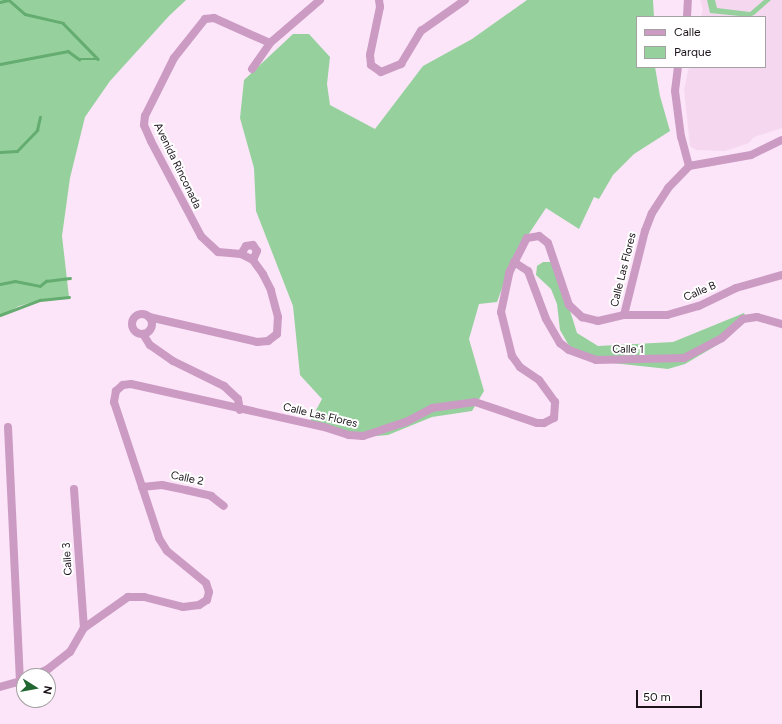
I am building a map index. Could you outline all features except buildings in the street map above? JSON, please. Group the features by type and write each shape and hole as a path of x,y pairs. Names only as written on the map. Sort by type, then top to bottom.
{"street":[{"path":"252,69 270,43 320,0"},
{"path":"379,0 380,7 370,55 372,65 376,71 381,72 401,64 421,31 465,0"},
{"path":"687,16 688,0"},
{"name":"Avenida Rinconada","path":"149,317 258,342 271,339 278,330 278,317 271,290 253,260 241,254 218,252 201,236 144,125 145,116 174,58 205,19 214,18 270,43"},
{"path":"678,68 676,98 681,137 689,166 751,155 782,140"},
{"name":"Calle Las Flores","path":"49,668 70,652 84,628 128,597 144,596 183,607 199,606 207,600 209,592 206,583 167,551 158,538 114,402 119,387 131,384 240,410 324,427 349,435 363,436 406,422 432,408 475,402 537,424 550,421 556,410 555,402 539,380 520,367 512,356 501,312 509,273 527,238 535,235 543,238 548,243 569,305 575,312 582,317 598,321 624,315 645,231 652,213 668,188 689,166"},
{"name":"Avenida Rinconada","path":"241,254 246,246 253,245 257,251 253,260"},
{"name":"Calle 1","path":"514,262 528,271 548,324 560,343 568,350 596,360 684,358 722,338 743,319 757,317 782,324"},
{"name":"Calle B","path":"624,315 667,315 699,306 736,288 782,275"},
{"path":"159,320 148,331 134,330 133,321 140,315 149,317 148,331 150,345 173,360 224,386 238,399 240,410"},
{"path":"8,427 21,668"},
{"name":"Calle 2","path":"142,487 162,485 186,490 211,496 224,506"},
{"name":"Calle 3","path":"74,489 84,628"},
{"path":"0,687 16,683"}],"shaded area":[{"path":"700,0 782,0 782,128 754,137 749,143 725,151 696,150 690,146 684,89 689,68 766,68 766,16 701,16 703,9"}],"green space":[{"path":"0,0 186,0 169,16 110,81 85,117 70,178 62,236 69,297 40,300 19,306 2,315 0,315"},
{"path":"527,0 653,0 654,16 636,16 636,68 655,68 660,96 670,131 634,154 613,175 599,199 594,197 579,229 546,208 514,256 497,302 479,304 469,339 484,391 472,411 432,417 388,435 354,438 308,425 322,399 300,375 293,306 256,211 254,168 240,118 244,80 293,34 309,34 330,57 327,84 330,105 375,129 423,66 472,39"},
{"path":"707,0 715,0 717,8 750,12 764,0 771,0 752,16 710,13"},
{"path":"543,262 551,262 557,269 577,333 598,346 673,342 744,313 747,320 724,341 685,364 668,369 594,361 578,355 568,344 560,330 557,304 551,289 536,275 537,266"}],"waterway":[{"path":"0,2 8,0"},
{"path":"9,0 25,14 63,23 98,59"},
{"path":"0,64 68,51 79,59 97,59"},
{"path":"0,152 17,151 37,130 40,117"},
{"path":"0,284 15,281 40,286 46,281 70,278"},
{"path":"0,315 40,300 69,297"}]}
